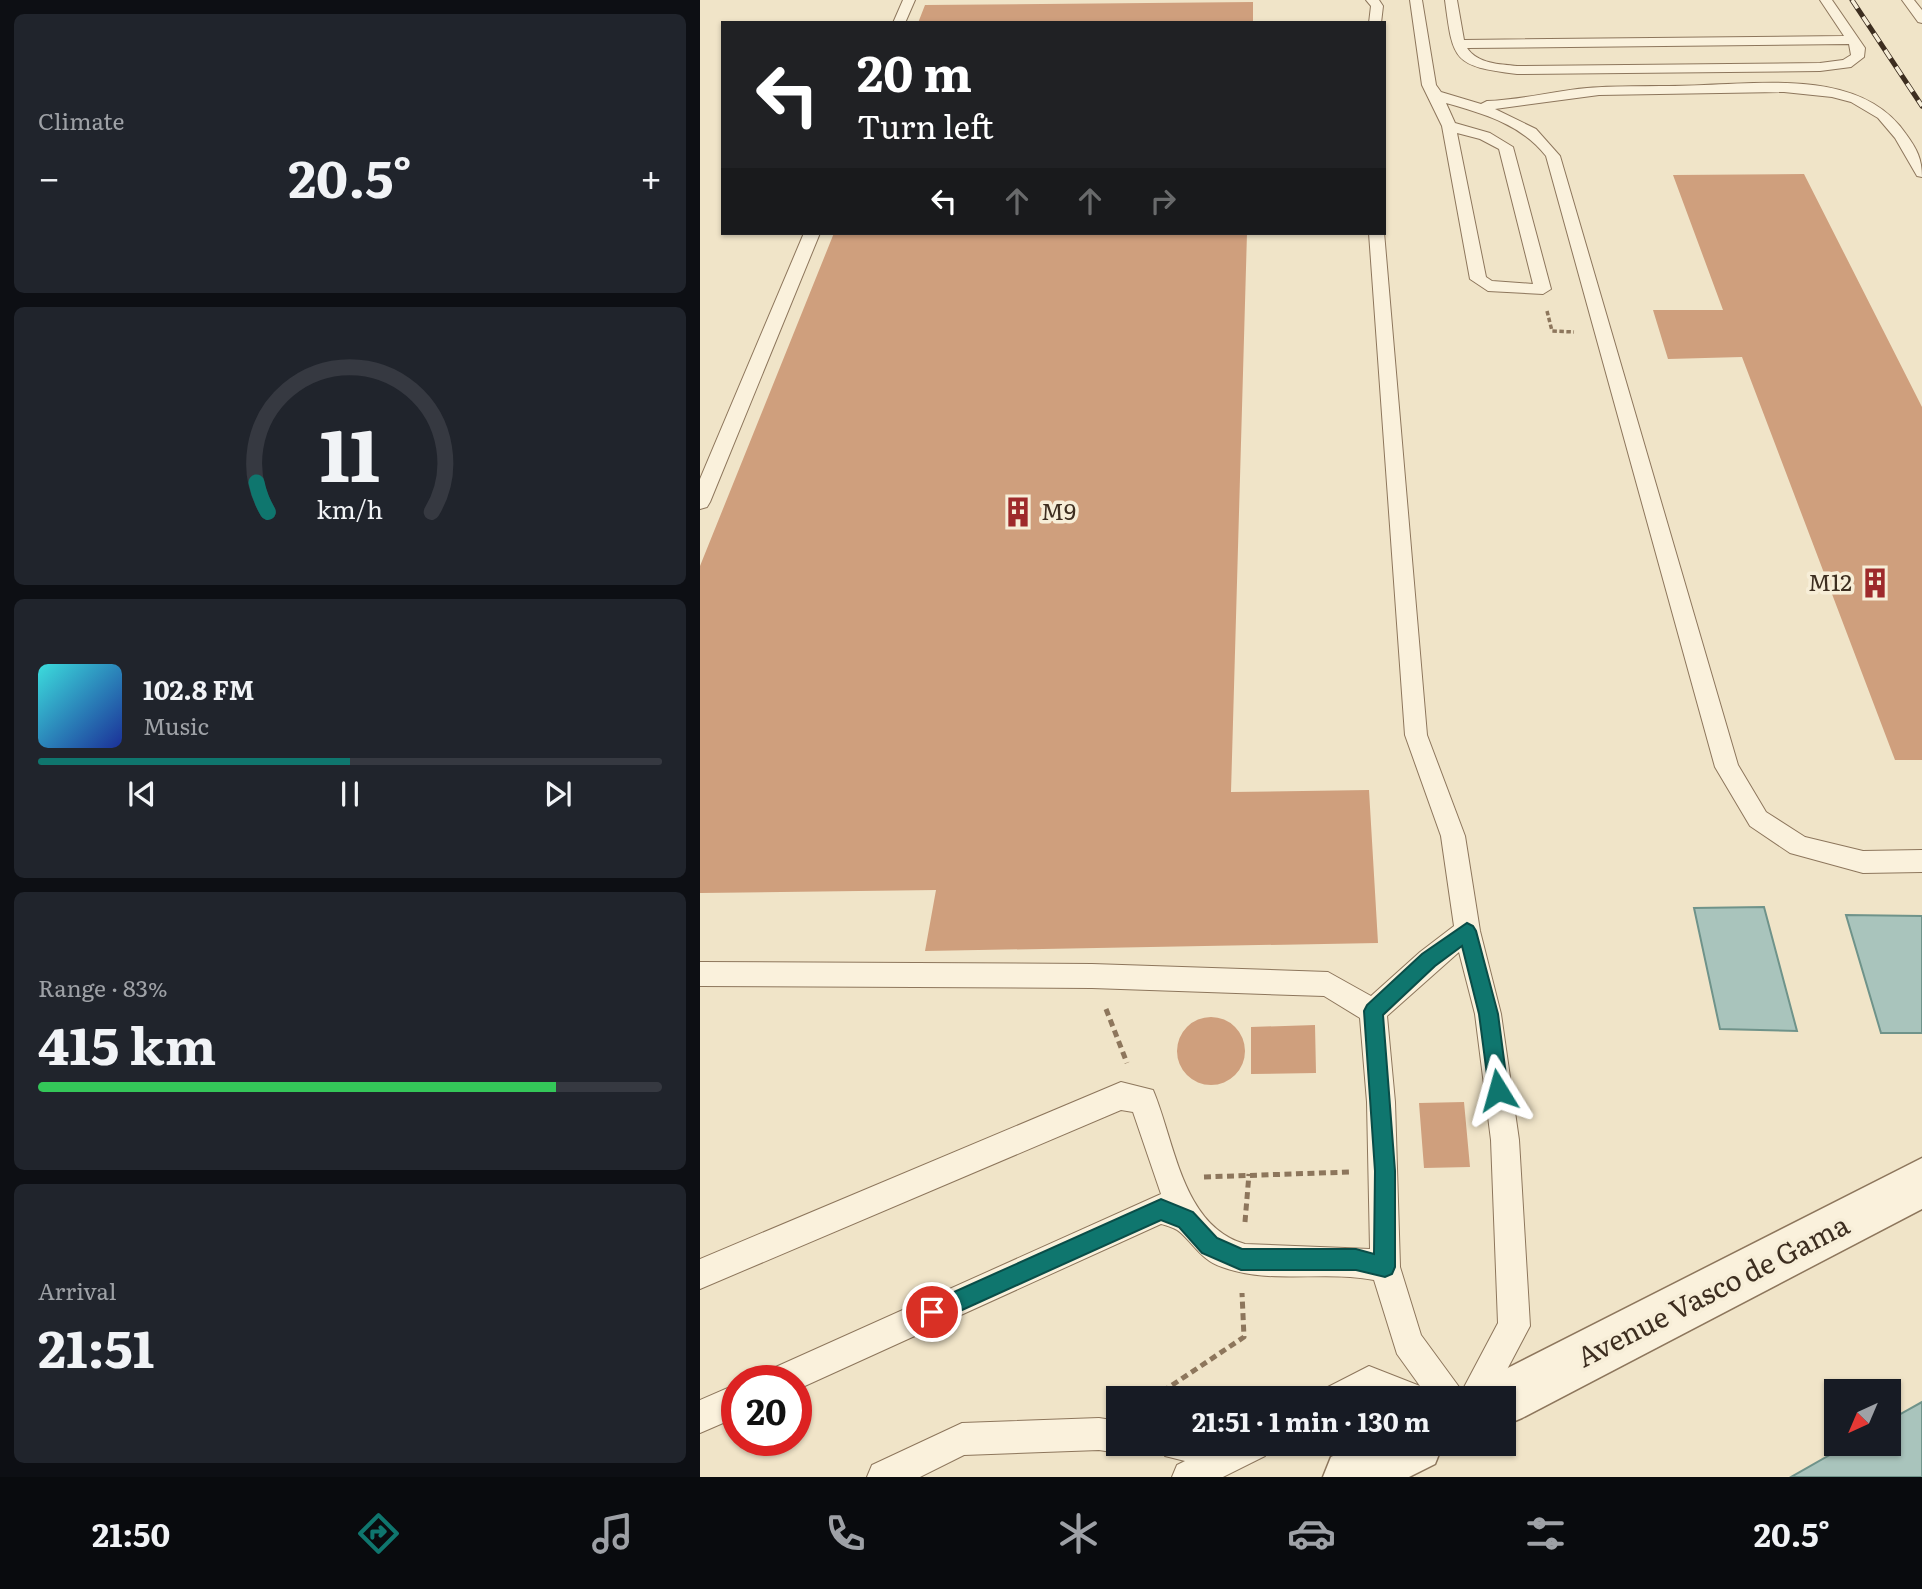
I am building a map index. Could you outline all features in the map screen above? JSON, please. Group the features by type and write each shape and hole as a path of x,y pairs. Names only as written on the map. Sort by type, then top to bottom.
{"street":[{"name":"Avenue Vasco de Gama","path":"1516,1391 1922,1183"},
{"path":"1351,1477 1392,1456"}],"lane":[{"path":"900,21 909,0"},
{"path":"1372,0 1377,6 1375,21"},
{"path":"1416,0 1429,85 1449,126 1478,279 1488,286 1542,289 1506,147 1485,136 1449,126"},
{"path":"1451,0 1457,44 1462,55 1472,62 1505,69 1544,70 1846,64 1857,57 1858,48 1826,0"},
{"path":"1908,0 1922,19"},
{"path":"1457,44 1853,40"},
{"path":"1467,106 1507,105 1584,92 1784,88 1824,92 1855,98 1877,110 1894,127 1922,173"},
{"path":"1436,95 1510,119 1543,139"},
{"path":"1556,98 1537,117 1543,139 1553,156 1727,767 1758,819 1799,846 1863,862 1922,861"},
{"path":"700,502 811,235"},
{"path":"1377,235 1416,735 1453,836 1467,931 1488,1014 1505,1140 1514,1326 1482,1386"},
{"path":"1373,1011 1429,960 1467,931"},
{"path":"700,974 1092,976 1328,984 1373,1011"},
{"path":"1373,1011 1385,1171 1385,1267 1408,1343 1440,1386"},
{"path":"700,1274 1121,1096 1143,1100 1186,1219 1209,1245 1241,1259 1356,1260 1385,1267"},
{"path":"812,1367 1161,1209 1186,1219"},
{"path":"1362,1386 1369,1382 1380,1386"},
{"path":"700,1417 721,1407"},
{"path":"884,1477 962,1439 1106,1435"},
{"path":"1189,1477 1229,1456"}],"path":[{"path":"1542,289 1552,331 1603,333"},
{"path":"1092,976 1143,1100"},
{"path":"1171,1180 1249,1174 1385,1171"},
{"path":"1171,1386 1244,1338 1241,1259 1249,1174"}],"water":[{"path":"1764,907 1797,1031 1720,1029 1694,908"},
{"path":"1846,915 1922,916 1922,1033 1881,1033"},
{"path":"1922,1402 1922,1477 1791,1477 1828,1456 1901,1456 1901,1414"}],"building":[{"path":"1253,2 1253,21 919,21 925,5"},
{"name":"M12","path":"1804,174 1922,407 1922,760 1895,760 1742,357 1668,359 1653,310 1723,310 1673,175"},
{"name":"M9","path":"833,235 1247,235 1231,792 1369,790 1378,943 925,951 936,890 700,893 700,566"},
{"path":"1211,1017 1224,1020 1235,1027 1242,1038 1245,1051 1242,1064 1235,1075 1224,1082 1211,1085 1198,1082 1187,1075 1180,1064 1177,1051 1180,1038 1187,1027 1198,1020"},
{"path":"1315,1025 1316,1073 1251,1074 1251,1027"},
{"path":"1464,1102 1470,1167 1424,1168 1419,1103"}],"railway":[{"path":"1852,0 1922,106"}],"place":[{"name":"M9","path":"1018,512"},
{"name":"M12","path":"1875,583"}],"route":[{"path":"932,1312 1161,1209 1186,1219 1209,1245 1241,1259 1356,1260 1385,1267 1385,1171 1373,1011 1429,960 1467,931 1488,1014 1498,1090"}]}
